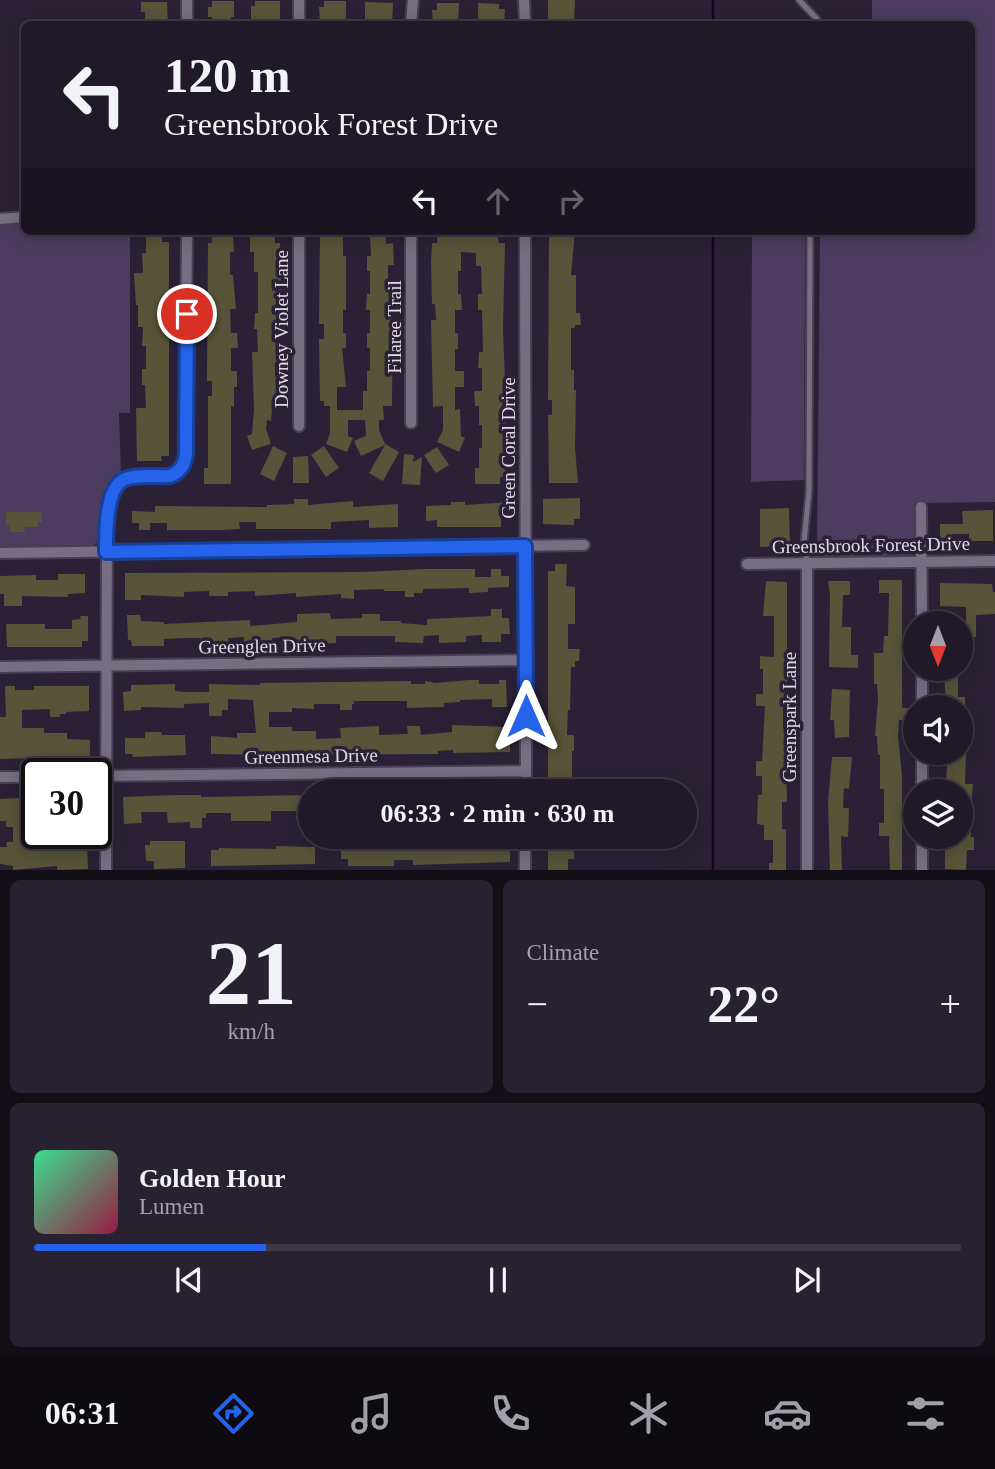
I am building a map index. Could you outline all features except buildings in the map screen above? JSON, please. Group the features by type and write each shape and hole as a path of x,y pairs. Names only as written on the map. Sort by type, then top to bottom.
{"street":[{"path":"187,0 187,21"},
{"path":"299,0 299,21"},
{"path":"411,21 413,0"},
{"path":"524,0 524,21"},
{"path":"0,219 21,217"},
{"path":"102,758 106,666 107,515 121,482 132,477 170,476 181,470 185,460 187,235"},
{"name":"Downey Violet Lane","path":"299,235 299,426"},
{"name":"Filaree Trail","path":"411,235 411,424"},
{"name":"Green Coral Drive","path":"525,235 526,779"},
{"path":"921,507 922,611"},
{"path":"0,553 584,545"},
{"name":"Greensbrook Forest Drive","path":"747,564 995,561"},
{"name":"Greenspark Lane","path":"807,563 807,870"},
{"name":"Greenglen Drive","path":"0,667 525,660"},
{"name":"Greenmesa Drive","path":"112,776 526,771"},
{"path":"0,777 21,777"},
{"path":"105,849 106,870"},
{"path":"525,849 525,870"},
{"path":"922,849 922,870"}],"lane":[{"path":"799,0 817,21"},
{"path":"807,563 804,542 809,491 810,235"}],"shaded area":[{"path":"872,0 995,0 995,502 915,503 916,548 914,553 908,556 817,558 820,235 975,235 975,21 872,21"},
{"path":"21,223 21,235 130,235 130,413 119,413 121,475 105,503 100,538 91,546 0,548 0,225"},
{"path":"752,235 805,235 804,480 751,482"}],"waterway":[{"path":"713,0 713,21"},
{"path":"713,235 713,870"}],"route":[{"path":"187,314 184,465 176,474 170,476 132,477 121,482 116,488 107,515 106,552 525,546 526,716"}]}
